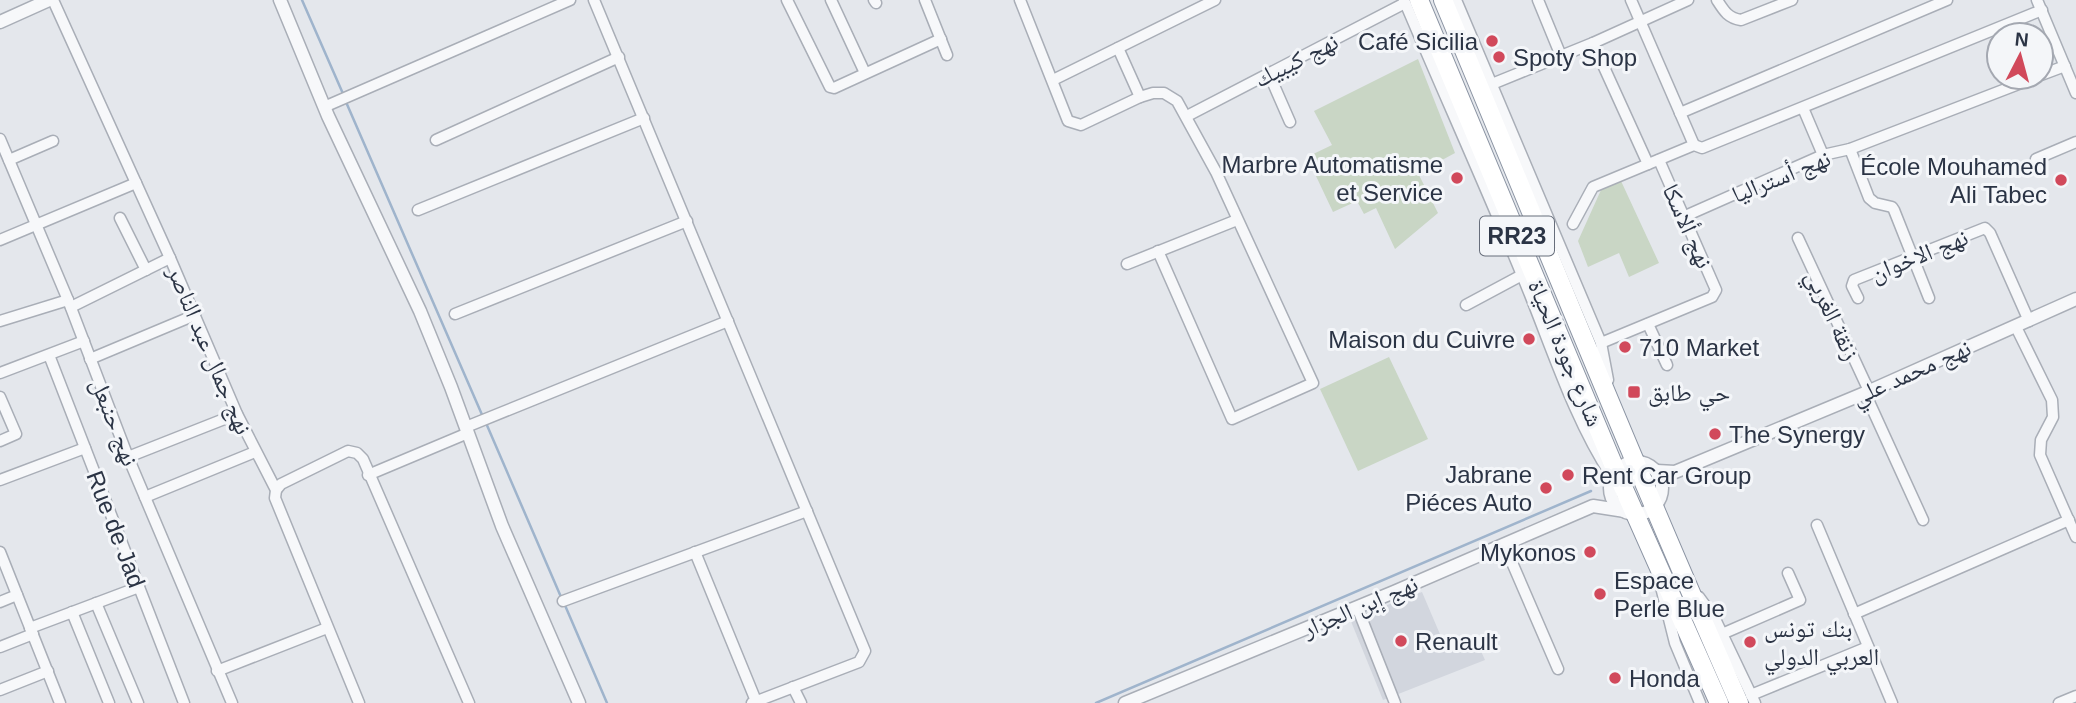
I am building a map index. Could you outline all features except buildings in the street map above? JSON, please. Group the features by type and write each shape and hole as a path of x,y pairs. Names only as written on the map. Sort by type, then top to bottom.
{"highway":[{"name":"شارع جودة الحياة","path":"1443,0 1685,578 1748,700"},
{"name":"شارع جودة الحياة","path":"1410,1 1612,478 1660,570 1718,703"}],"street":[{"path":"0,22 51,0"},
{"name":"نهج جمال عبد الناصر","path":"51,0 170,258 237,414 276,490 275,498 359,703"},
{"path":"280,0 324,107 419,311 502,526 579,703"},
{"path":"324,107 570,0"},
{"path":"594,0 865,651 859,662 754,702 695,552"},
{"path":"787,0 830,88 941,39"},
{"path":"831,0 865,73"},
{"path":"925,0 947,55"},
{"path":"1020,0 1068,121 1080,125 1153,93 1164,93 1177,101 1187,116 1313,383 1231,419 1158,251"},
{"path":"1053,80 1215,0"},
{"path":"1456,0 1601,343 1613,411"},
{"path":"1538,0 1561,56"},
{"path":"1631,0 1694,145"},
{"path":"1492,84 1641,23 1688,0"},
{"path":"1717,0 1732,19 1741,20 1792,0"},
{"path":"1680,113 1947,0"},
{"path":"1410,1 1582,422 1597,455 1612,478"},
{"name":"نهج كيبيك","path":"1187,116 1410,1"},
{"path":"1573,224 1593,187 1694,145 1702,148 1803,108 2042,4 2076,93"},
{"name":"نهج ألاسكا","path":"1592,43 1683,217 1716,290 1712,298 1601,343"},
{"path":"1118,48 1140,97"},
{"path":"436,140 619,57"},
{"name":"نهج أستراليا","path":"2055,70 2065,66"},
{"path":"1269,74 1290,122"},
{"name":"نهج أستراليا","path":"1683,217 1823,155 1850,149 2000,91"},
{"path":"1803,108 1823,155"},
{"path":"418,210 644,118"},
{"name":"نهج حنبعل","path":"0,139 69,303 128,457 232,703"},
{"path":"5,156 53,141"},
{"path":"2036,159 2076,142"},
{"path":"1850,149 1869,198 1875,203 1892,206 1929,298"},
{"path":"0,240 136,183"},
{"path":"120,218 146,270"},
{"path":"1128,264 1237,220"},
{"path":"455,314 687,221"},
{"name":"نهج الاخوان","path":"1858,298 1852,286 1854,280 1981,230 1987,230 2029,321"},
{"name":"زنقة الغربي","path":"1798,238 1923,520"},
{"path":"0,321 69,303 170,258"},
{"path":"1466,305 1522,275"},
{"name":"نهج محمد علي","path":"1675,472 1867,392 2074,301"},
{"path":"90,359 195,315"},
{"path":"368,475 467,430 484,419 728,321"},
{"path":"1648,324 1667,365"},
{"path":"2015,327 2052,400 2053,417 2041,440 2040,455 2076,537"},
{"path":"0,373 84,341"},
{"name":"Rue de Jad","path":"49,355 184,703"},
{"path":"0,397 16,435 0,441"},
{"path":"128,457 237,414"},
{"path":"0,480 85,448"},
{"path":"276,490 281,484 348,451 357,453 363,459 469,703"},
{"path":"145,497 255,452"},
{"path":"1635,463 1651,466 1657,471 1663,487 1654,506 1644,511 1629,512 1593,506 1612,478 1625,465 1635,463"},
{"path":"1657,471 1675,472"},
{"path":"1663,487 1675,472"},
{"name":"نهج إبن الجزار","path":"1125,703 1593,506"},
{"path":"563,601 807,511"},
{"path":"1854,614 2069,520"},
{"path":"1817,525 1892,703"},
{"path":"1504,544 1558,669"},
{"path":"1,556 61,703"},
{"path":"1660,570 1665,609 1675,643 1700,703"},
{"path":"1722,634 1800,600 1788,573"},
{"path":"1685,578 1722,634 1748,700 1868,647"},
{"path":"0,648 72,612 139,587"},
{"path":"0,602 17,595"},
{"path":"96,603 138,703"},
{"path":"1357,607 1395,703"},
{"path":"72,612 109,703"},
{"path":"217,671 327,628"},
{"path":"0,690 48,671"},
{"path":"793,687 801,703"},
{"path":"2059,703 2076,696"}],"shaded area":[{"name":"Renault","path":"1422,592 1445,646 1474,636 1485,660 1383,700 1350,619"}],"green space":[{"path":"1418,59 1455,153 1418,173 1438,213 1395,249 1376,208 1364,214 1357,201 1333,212 1307,157 1332,145 1314,111"},
{"path":"1621,181 1659,263 1629,277 1619,253 1588,267 1578,241 1601,190"},
{"path":"1389,357 1428,439 1358,471 1320,389"}],"waterway":[{"path":"302,0 344,96"},
{"path":"346,102 483,417"},
{"path":"486,423 561,597"},
{"path":"1096,703 1591,491"},
{"path":"564,603 607,703"}],"place":[{"name":"Café Sicilia","path":"1492,41"},
{"name":"Spoty Shop","path":"1499,57"},
{"name":"Marbre Automatisme et Service","path":"1457,178"},
{"name":"École Mouhamed Ali Tabec","path":"2061,180"},
{"name":"Maison du Cuivre","path":"1529,339"},
{"name":"710 Market","path":"1625,347"},
{"name":"حي طابق","path":"1634,392"},
{"name":"The Synergy","path":"1715,434"},
{"name":"Rent Car Group","path":"1568,475"},
{"name":"Jabrane Piéces Auto","path":"1546,488"},
{"name":"Mykonos","path":"1590,552"},
{"name":"Espace Perle Blue","path":"1600,594"},
{"name":"Renault","path":"1401,641"},
{"name":"بنك تونس العربي الدولي","path":"1750,642"},
{"name":"Honda","path":"1615,678"}]}
